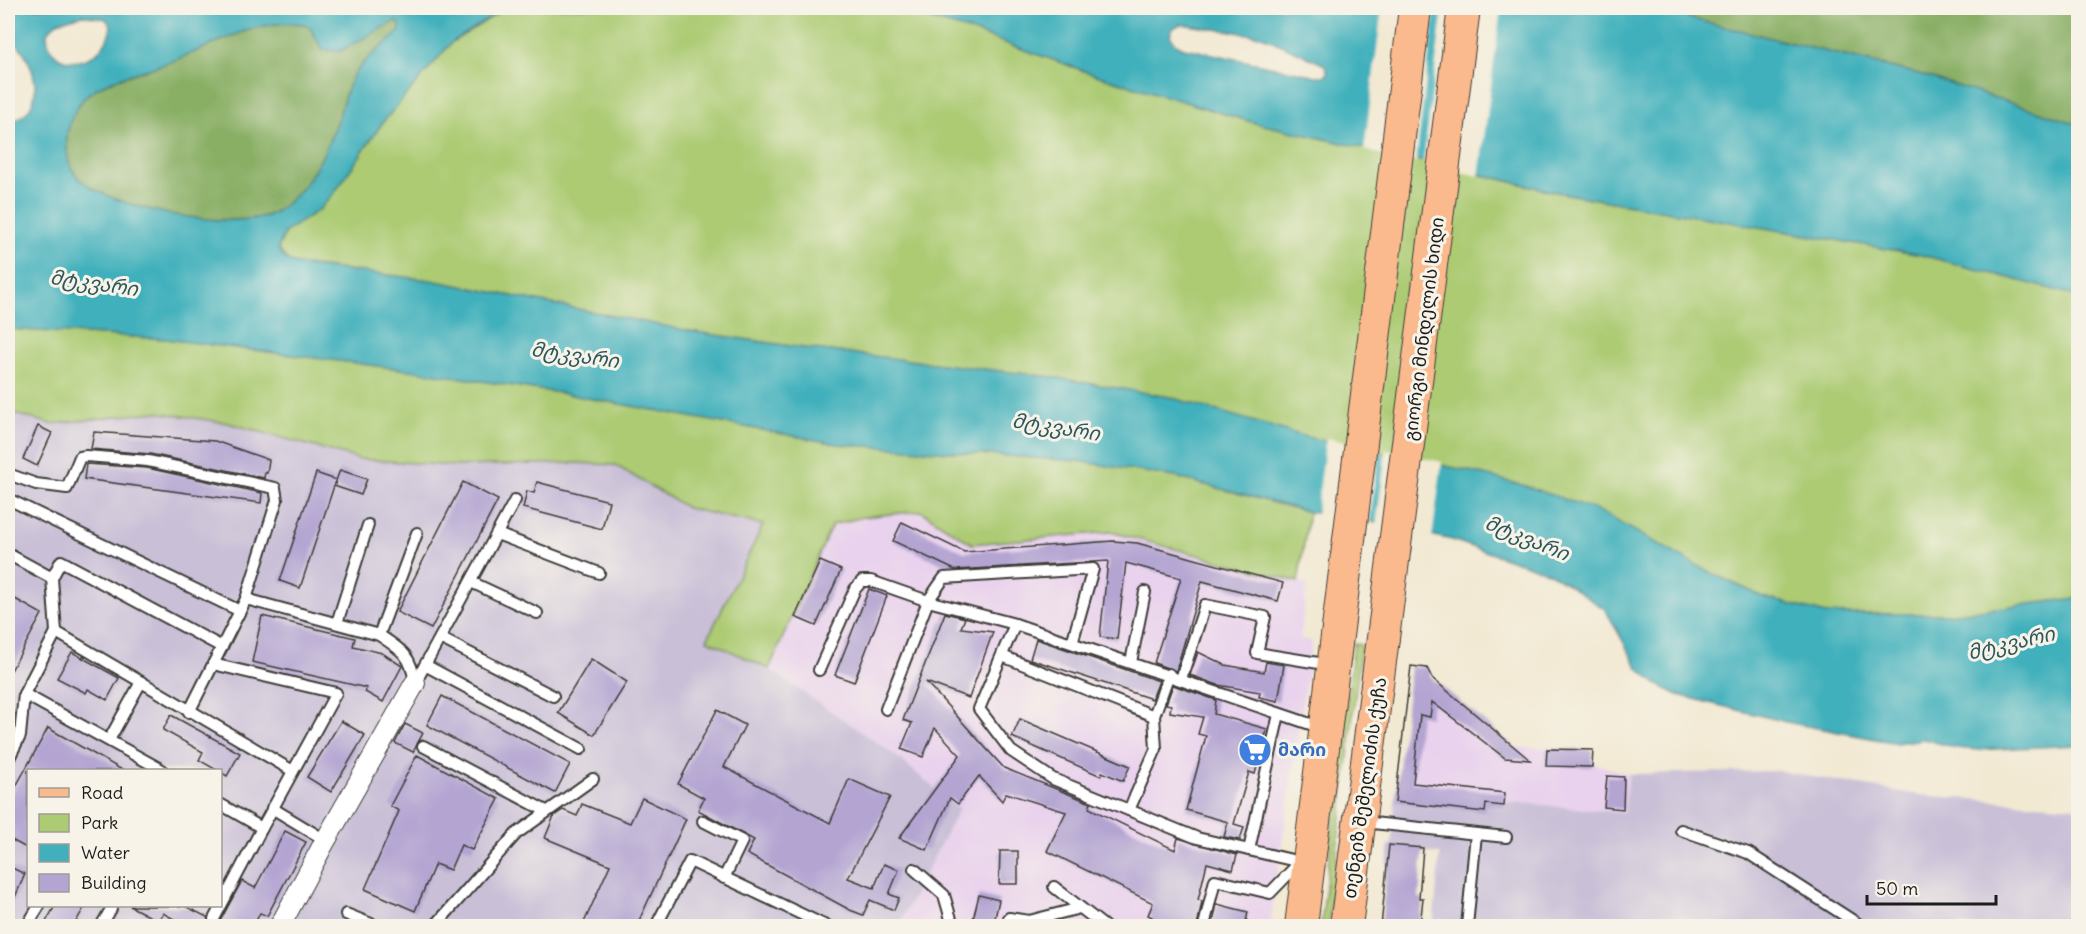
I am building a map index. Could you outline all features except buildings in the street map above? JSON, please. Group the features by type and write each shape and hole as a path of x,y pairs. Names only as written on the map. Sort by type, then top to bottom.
{"main road":[{"path":"1301,927 1304,863 1335,655 1415,8"},
{"name":"გიორგი მინდელის ხიდი","path":"1383,650 1464,8"},
{"name":"თენგიზ შეშელიძის ქუჩა","path":"1346,927 1383,650"}],"street":[{"path":"280,927 325,840 415,683"}],"lane":[{"path":"8,476 36,484 67,488 80,457 86,456 148,461 275,488 277,500 246,599 189,712"},
{"path":"8,499 240,611"},
{"path":"415,683 515,500"},
{"path":"337,623 368,525"},
{"path":"379,635 417,533"},
{"path":"497,534 599,573"},
{"path":"8,554 52,578"},
{"path":"8,760 20,736 24,694 56,632 52,578 61,561 222,647"},
{"path":"886,709 928,601 944,578 1093,569 1072,643"},
{"path":"819,670 851,597 862,581 884,585 928,601 1015,624 1325,729"},
{"path":"471,582 537,613"},
{"path":"1131,662 1145,592"},
{"path":"246,599 379,635 397,646 412,663 415,683"},
{"path":"1181,679 1205,605 1265,617 1257,653 1335,655"},
{"path":"1015,624 979,709 1011,751 1053,779 1197,838 1304,863"},
{"path":"56,632 293,771"},
{"path":"440,638 553,696"},
{"path":"1002,657 1154,716"},
{"path":"213,664 336,693 272,808 222,905"},
{"path":"425,665 581,749"},
{"path":"1129,810 1156,748 1154,716 1168,674"},
{"path":"109,740 141,682"},
{"path":"24,694 159,769"},
{"path":"1249,850 1279,714"},
{"path":"423,746 546,811"},
{"path":"435,927 516,834 593,779"},
{"path":"222,805 262,828"},
{"path":"272,808 325,840"},
{"path":"703,820 742,841 724,878"},
{"path":"1360,822 1506,837"},
{"path":"1681,830 1748,853 1861,927"},
{"path":"1467,927 1476,834"},
{"path":"656,927 690,861 826,927"},
{"path":"1204,927 1215,880 1270,893 1304,863"},
{"path":"914,869 944,895 953,927"},
{"path":"1054,887 1104,927"},
{"path":"27,927 38,907"},
{"path":"214,920 221,907"},
{"path":"1009,918 1029,921 1080,908"},
{"path":"102,927 111,909"},
{"path":"346,914 376,927"}],"shaded area":[{"path":"156,411 228,423 359,459 457,466 576,463 615,465 646,483 742,522 764,525 708,640 769,669 895,755 959,809 898,926 8,926 8,412 51,424"},
{"path":"921,511 972,544 1111,532 1307,584 1300,639 1312,641 1270,926 898,926 959,809 895,755 769,669 832,525 863,517"},
{"path":"1411,666 1427,668 1434,683 1436,682 1515,747 1593,750 1593,763 1629,774 1624,813 1505,801 1485,812 1395,802"},
{"path":"1779,771 1919,795 2078,807 2078,926 1433,926 1440,854 1391,849 1395,802 1485,812 1486,804 1504,801 1624,813 1629,774"}],"green space":[{"path":"506,8 890,8 968,30 1099,76 1255,123 1561,193 1922,255 2078,296 2078,598 1949,614 1826,614 1763,597 1703,569 1469,471 1307,437 1169,397 1052,377 804,348 695,332 430,280 290,263 278,249 285,232 319,210 335,192 383,122 452,42"},
{"path":"1648,8 2078,8 2078,124 1922,75"},
{"path":"395,21 400,24 400,31 367,61 352,79 328,144 315,170 298,193 277,211 259,217 233,220 204,219 172,214 112,198 89,187 71,170 67,145 70,122 84,98 103,85 175,60 238,34 270,25 305,24 311,28 323,50 340,51"},
{"path":"8,329 166,339 417,371 560,393 838,444 1078,461 1175,477 1309,512 1298,582 1111,532 972,544 921,511 863,517 832,525 769,669 707,640 763,525 687,508 615,465 576,463 457,466 359,459 228,423 156,412 51,424 8,412"},
{"path":"1354,644 1361,645 1328,926 1321,926"}],"water":[{"name":"მტკვარი","path":"8,8 506,8 452,42 383,122 335,192 319,210 285,232 278,248 284,258 301,265 430,280 695,332 804,348 1052,377 1169,397 1307,437 1469,471 1526,486 1599,511 1703,569 1763,597 1826,614 1949,614 2078,598 2078,745 1978,750 1956,748 1924,739 1896,743 1786,722 1678,695 1656,684 1638,668 1605,609 1550,573 1452,540 1375,522 1309,512 1175,477 1078,461 838,444 560,393 417,371 166,339 8,329 8,122 21,116 30,107 35,83 26,56 8,36","holes":["83,15 106,19 111,26 107,40 88,58 66,61 56,56 50,47 47,33 57,22","395,21 400,24 400,31 364,62 351,80 334,130 315,169 298,192 277,211 259,218 234,220 172,215 113,198 90,187 75,174 70,165 67,135 76,110 84,98 113,80 175,60 238,34 270,25 305,24 310,28 323,50 340,51"]},
{"path":"890,8 1648,8 1922,75 2078,124 2078,296 1922,255 1561,193 1255,123 1099,76 968,30","holes":["1181,24 1262,36 1325,65 1328,73 1325,76 1316,76 1184,48 1174,43 1170,35 1173,28"]}],"pier":[{"path":"1382,8 1435,8 1416,162 1364,150"},
{"path":"1443,8 1501,8 1479,176 1423,163"},
{"path":"1326,438 1379,449 1369,525 1316,516"},
{"path":"1386,450 1442,462 1432,538 1376,526"}],"place":[{"name":"მარი","path":"1255,750"}]}
